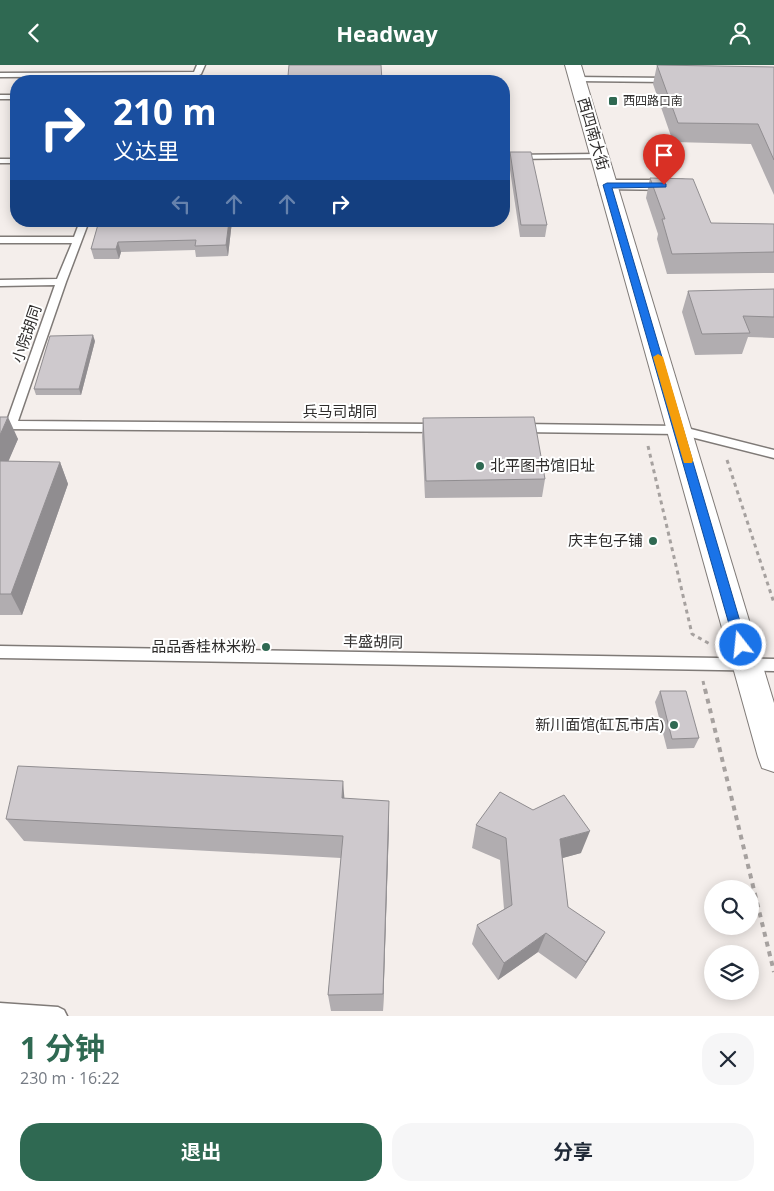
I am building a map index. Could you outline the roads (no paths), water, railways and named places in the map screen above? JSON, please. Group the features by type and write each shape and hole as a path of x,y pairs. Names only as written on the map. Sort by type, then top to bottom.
{"main road":[{"name":"西四南大街","path":"575,72 679,430 760,664 774,757"}],"street":[{"path":"607,185 682,185"}],"lane":[{"path":"96,75 144,72 197,73 201,65"},
{"path":"575,72 675,80"},
{"path":"510,157 598,156"},
{"name":"小院胡同","path":"6,425 82,227"},
{"path":"0,240 77,240"},
{"name":"小院胡同","path":"0,283 61,282"},
{"name":"兵马司胡同","path":"6,425 450,428"},
{"path":"510,428 679,430 774,454"},
{"name":"丰盛胡同","path":"0,652 760,664"},
{"path":"0,1012 58,1016"}],"place":[{"name":"西四路口南","path":"613,101"},
{"name":"北平图书馆旧址","path":"480,466"},
{"name":"庆丰包子铺","path":"653,541"},
{"name":"品品香桂林米粉","path":"266,647"},
{"name":"新川面馆(缸瓦市店)","path":"674,725"}]}
